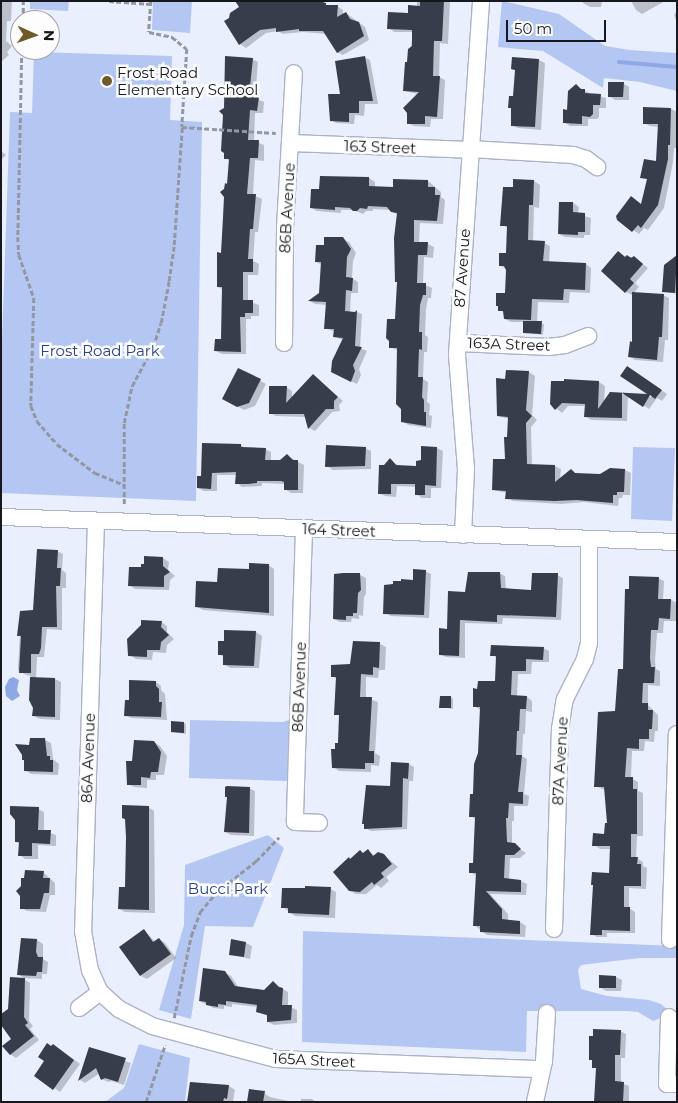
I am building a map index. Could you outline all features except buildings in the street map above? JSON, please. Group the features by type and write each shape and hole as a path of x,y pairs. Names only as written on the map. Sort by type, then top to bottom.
{"street":[{"name":"87 Avenue","path":"463,534 466,469 457,366 481,1"},
{"name":"86B Avenue","path":"284,343 287,138 294,73"},
{"name":"163 Street","path":"287,138 573,155 586,159 597,167"},
{"name":"163A Street","path":"458,343 549,347 565,345 588,336"},
{"name":"164 Street","path":"1,517 677,542"},
{"name":"86A Avenue","path":"96,520 83,931 90,970 100,992"},
{"name":"86B Avenue","path":"304,528 295,822 319,823"},
{"name":"87A Avenue","path":"554,929 560,729 565,699 584,660 589,644 589,539"},
{"path":"670,940 677,734"},
{"path":"79,1008 100,992"},
{"name":"165A Street","path":"100,992 119,1009 152,1026 276,1059 542,1069"},
{"path":"535,1102 542,1069 547,1013"},
{"path":"669,1018 668,1084 677,1084"}],"path":[{"path":"109,1 151,3 150,32 172,36 188,49 174,245 169,281 161,324 153,347 132,386 127,405 124,423 124,504"},
{"path":"22,60 18,238 19,255 34,298 31,406 37,421 58,444 95,473 124,485"},
{"path":"182,127 287,138"},
{"path":"173,1022 191,936 200,912 218,892 256,861 279,837"},
{"path":"146,1102 167,1041"}],"green space":[{"path":"30,1 69,1 68,11 30,9"},
{"path":"153,1 192,1 190,33 152,30"},
{"path":"502,1 559,14 605,46 630,50 677,53 677,91 640,82 604,78 603,88 543,51 498,47"},
{"name":"Frost Road Park","path":"60,53 172,56 170,120 202,122 196,501 1,493 1,368 10,112 32,113 34,60 60,60"},
{"path":"633,447 675,448 672,521 631,519"},
{"path":"190,720 283,722 289,720 287,781 189,778"},
{"name":"Bucci Park","path":"268,835 284,848 253,927 205,926 191,1019 159,1010 184,925 185,865"},
{"path":"303,931 677,946 677,958 640,958 581,965 578,970 581,989 607,996 649,1000 661,1004 669,1011 663,1017 653,1021 638,1012 627,1011 527,1011 526,1052 302,1042"},
{"path":"139,1044 190,1058 185,1102 105,1102 124,1088"}],"shaded area":[{"path":"13,677 19,680 17,690 20,696 12,701 6,696 5,687 9,679"}],"waterway":[{"path":"619,62 677,67"}],"place":[{"name":"Frost Road Elementary School","path":"107,81"}]}
